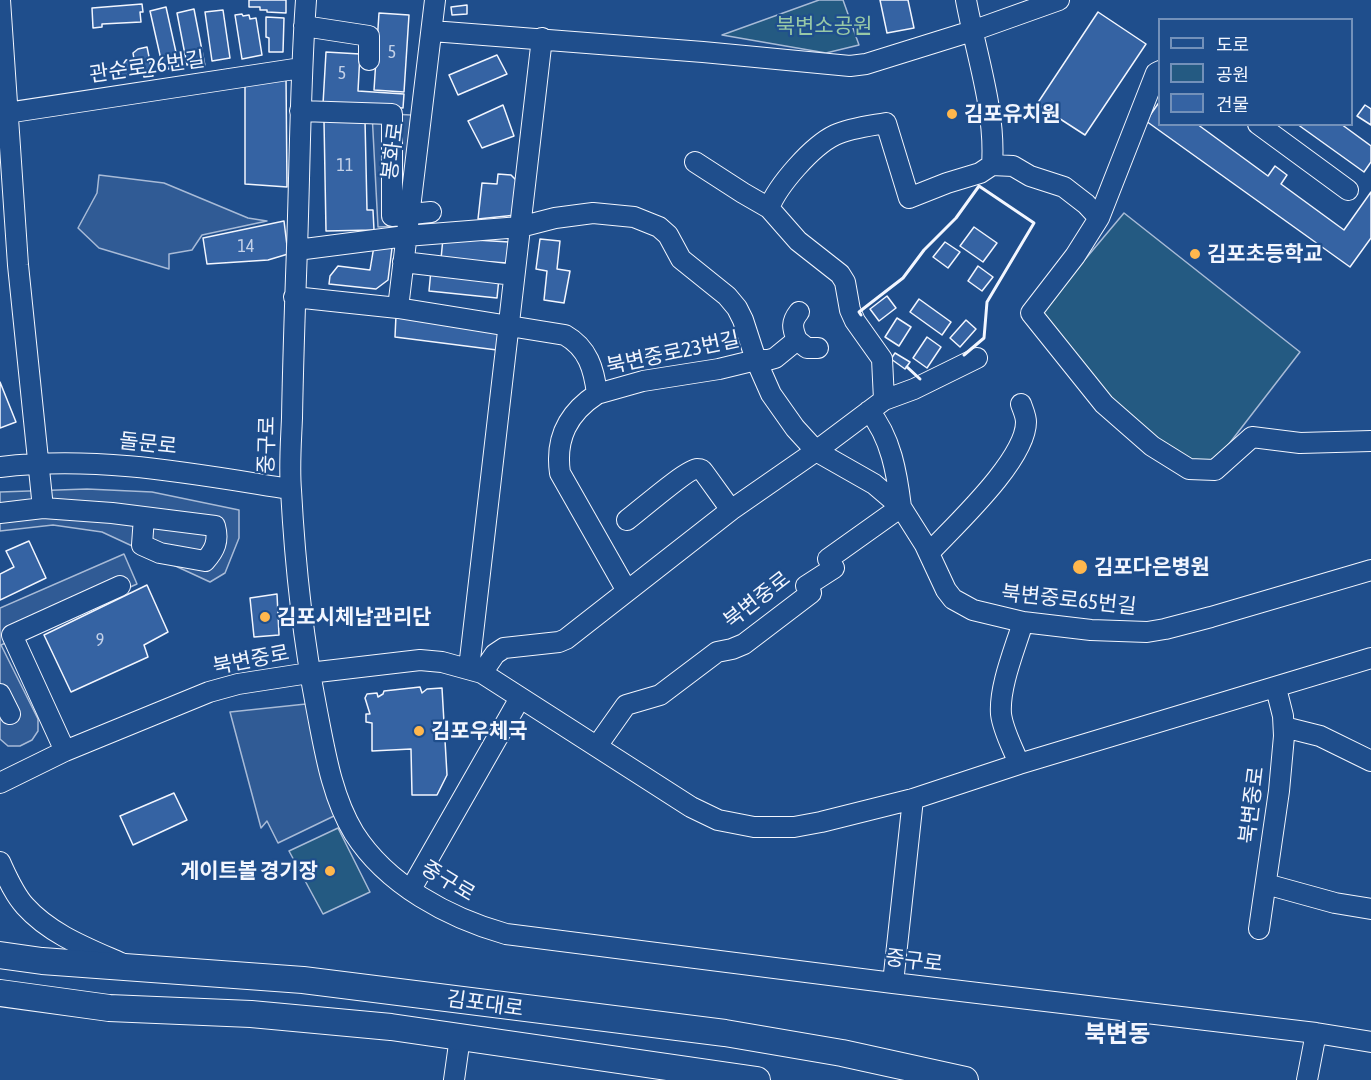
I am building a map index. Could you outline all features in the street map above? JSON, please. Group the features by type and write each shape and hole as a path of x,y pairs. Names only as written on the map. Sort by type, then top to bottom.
{"main road":[{"name":"김포대로","path":"0,955 42,961 303,980 725,1033 842,1053 965,1080"},
{"name":"김포대로","path":"0,993 109,1008 251,1014 391,1027 757,1080"}],"street":[{"path":"0,0 9,267 43,508"},
{"name":"중구로","path":"306,0 300,111 290,489 309,674 323,743 337,796 345,816 367,851 384,868 411,889 462,919 506,933 893,983 1316,1033 1371,1042"},
{"name":"봉화로","path":"398,308 435,0"},
{"path":"966,0 987,97 993,145 992,165"},
{"path":"432,31 542,38 850,66 866,64 972,31 1059,0"},
{"path":"304,26 369,36 369,60"},
{"path":"475,670 507,326 542,38"},
{"name":"관순로26번길","path":"4,113 302,69"},
{"path":"1158,72 1099,218 1075,256 1031,313 1104,404 1152,446 1189,469 1215,470 1252,437 1300,443 1371,441"},
{"path":"300,111 392,114 392,216 431,212"},
{"path":"769,208 783,183 824,142 847,131 886,123 909,198 980,173 992,165 1013,165 1030,176 1064,187 1086,204 1099,218"},
{"path":"1261,126 1348,189"},
{"path":"695,162 743,194 769,208 798,240 840,274 845,282 850,310 855,321 882,359 877,405 899,489 901,507"},
{"name":"북변중로23번길","path":"294,297 398,308 565,335 574,341 589,360 595,375 597,394 643,381 719,369 756,360 743,320 728,296 681,259 668,236 659,227 634,217 593,213 555,218 520,227 406,236 297,250"},
{"path":"403,262 514,275"},
{"path":"799,312 792,327 797,340 807,348 818,348"},
{"path":"756,360 775,358 797,340"},
{"path":"475,670 504,648 559,642 566,639 731,510 877,405 977,358"},
{"name":"북변중로65번길","path":"756,360 780,410 816,451 874,484 901,507 916,529 940,579 953,599 974,610 1023,622 1126,633 1165,629 1211,618 1371,570"},
{"path":"597,394 581,404 565,428 558,459 560,473 627,591"},
{"path":"928,553 976,503 1017,449 1026,423 1021,404"},
{"name":"돌문로","path":"0,467 37,462 116,464 290,489"},
{"path":"627,520 681,477 697,469 702,470 731,510"},
{"name":"북변중로","path":"597,746 626,705 660,695 717,652 744,644 811,593 806,586 834,568 828,559 901,507"},
{"path":"0,513 43,508 144,517"},
{"path":"66,751 6,638 120,586"},
{"path":"1018,764 1001,714 1004,689 1023,622"},
{"name":"북변중로","path":"0,783 66,751 209,693 238,684 420,660 442,662 475,670 691,807 718,820 776,828 794,827 913,799 1018,764 1371,658"},
{"name":"북변중로","path":"1259,929 1279,790 1284,727 1276,688"},
{"path":"0,694 10,714"},
{"path":"411,889 520,698"},
{"path":"1284,727 1320,736 1371,761"},
{"path":"893,983 913,799"},
{"path":"0,862 25,906 46,925 83,946 134,968"},
{"path":"1266,884 1335,903 1371,909"},
{"path":"1308,1080 1316,1033"},
{"path":"454,1080 460,1037"}],"green space":[{"name":"북변소공원","path":"819,0 843,0 859,45 826,53 722,35"},
{"path":"1124,213 1300,352 1215,462 1182,461 1110,403 1040,313"},
{"name":"게이트볼 경기장","path":"338,828 370,892 323,914 289,851"}],"shaded area":[{"path":"372,113 411,115 401,226 378,227"},
{"path":"99,175 164,183 248,218 267,221 202,235 192,250 169,254 169,269 99,248 78,228 97,193"},
{"path":"87,489 152,492 239,510 239,538 225,573 210,582 102,532 53,525 0,531 0,492"},
{"path":"124,554 137,584 1,645 38,719 38,731 32,740 20,746 8,746 0,739 0,608"},
{"path":"306,704 334,816 278,843 267,821 261,828 230,712"}],"building":[{"path":"249,0 286,0 286,13 267,12 267,10 260,10 260,7 249,7"},
{"path":"880,0 908,0 914,28 887,33"},
{"path":"142,4 141,22 102,24 102,27 93,28 92,8"},
{"path":"467,5 467,14 452,15 451,7"},
{"path":"166,7 179,66 168,69 167,63 162,64 150,11"},
{"path":"194,9 205,66 193,68 192,64 187,65 177,13"},
{"path":"223,10 230,58 212,61 205,12"},
{"path":"1098,12 1146,44 1085,135 1037,104"},
{"path":"379,13 409,15 404,92 374,90"},
{"path":"242,14 243,16 249,15 250,19 256,18 262,55 242,59 235,15"},
{"path":"266,17 284,18 283,52 269,52"},
{"path":"147,47 153,76 144,77 143,73 119,78 118,72 126,60 134,59 133,53"},
{"path":"326,52 360,54 358,91 404,94 403,108 323,104"},
{"path":"497,55 507,74 458,95 449,75"},
{"path":"286,75 287,187 245,184 245,83"},
{"path":"1158,104 1158,126 1200,126 1268,176 1275,166 1287,175 1281,184 1344,230 1371,192 1371,238 1350,267 1146,121"},
{"path":"503,105 514,136 482,148 468,121"},
{"path":"1365,105 1371,109 1371,125 1357,116"},
{"path":"365,120 367,210 373,210 374,230 326,231 324,121"},
{"path":"1300,126 1344,126 1371,146 1371,162 1364,172"},
{"path":"498,174 511,175 521,185 516,215 478,219 482,183 497,184"},
{"path":"284,221 288,254 268,260 207,264 203,238"},
{"path":"974,227 997,243 983,262 960,246"},
{"path":"443,238 509,242 508,263 441,259"},
{"path":"540,239 560,241 557,269 570,271 564,303 544,300 547,271 536,269"},
{"path":"945,242 960,252 948,268 933,257"},
{"path":"374,246 392,248 388,280 376,289 329,284 330,276 338,266 370,270"},
{"path":"978,266 993,277 982,291 968,281"},
{"path":"431,270 499,278 497,298 429,291"},
{"path":"887,296 896,308 879,321 870,309"},
{"path":"919,299 951,322 942,335 910,312"},
{"path":"396,315 499,330 497,350 395,337"},
{"path":"897,318 911,327 899,346 885,337"},
{"path":"966,320 976,329 960,347 950,338"},
{"path":"927,337 941,347 927,368 913,358"},
{"path":"895,353 910,362 905,369 891,359"},
{"path":"0,382 16,422 0,428"},
{"path":"29,541 46,578 0,600 0,574 14,567 6,551"},
{"path":"147,585 168,632 144,645 148,657 71,692 44,635"},
{"name":"김포시체납관리단","path":"277,594 279,635 254,637 250,598"},
{"path":"420,687 422,693 427,689 442,688 447,775 437,795 412,795 411,749 372,751 372,723 366,722 366,714 370,714 365,698 367,694 377,693 378,697 384,691"},
{"path":"174,793 187,820 133,845 120,816"}],"wall":[{"path":"861,315 859,312 903,278 924,250 956,218 979,186 1034,223 987,302 984,338 964,355"},
{"path":"907,367 920,379"}],"place":[{"name":"김포유치원","path":"952,114"},
{"name":"김포초등학교","path":"1195,254"},
{"name":"김포다은병원","path":"1080,567"},
{"name":"김포시체납관리단","path":"265,617"},
{"name":"김포우체국","path":"419,731"},
{"name":"게이트볼 경기장","path":"330,871"}],"district":[{"name":"북변동","path":"1117,1034"}]}
